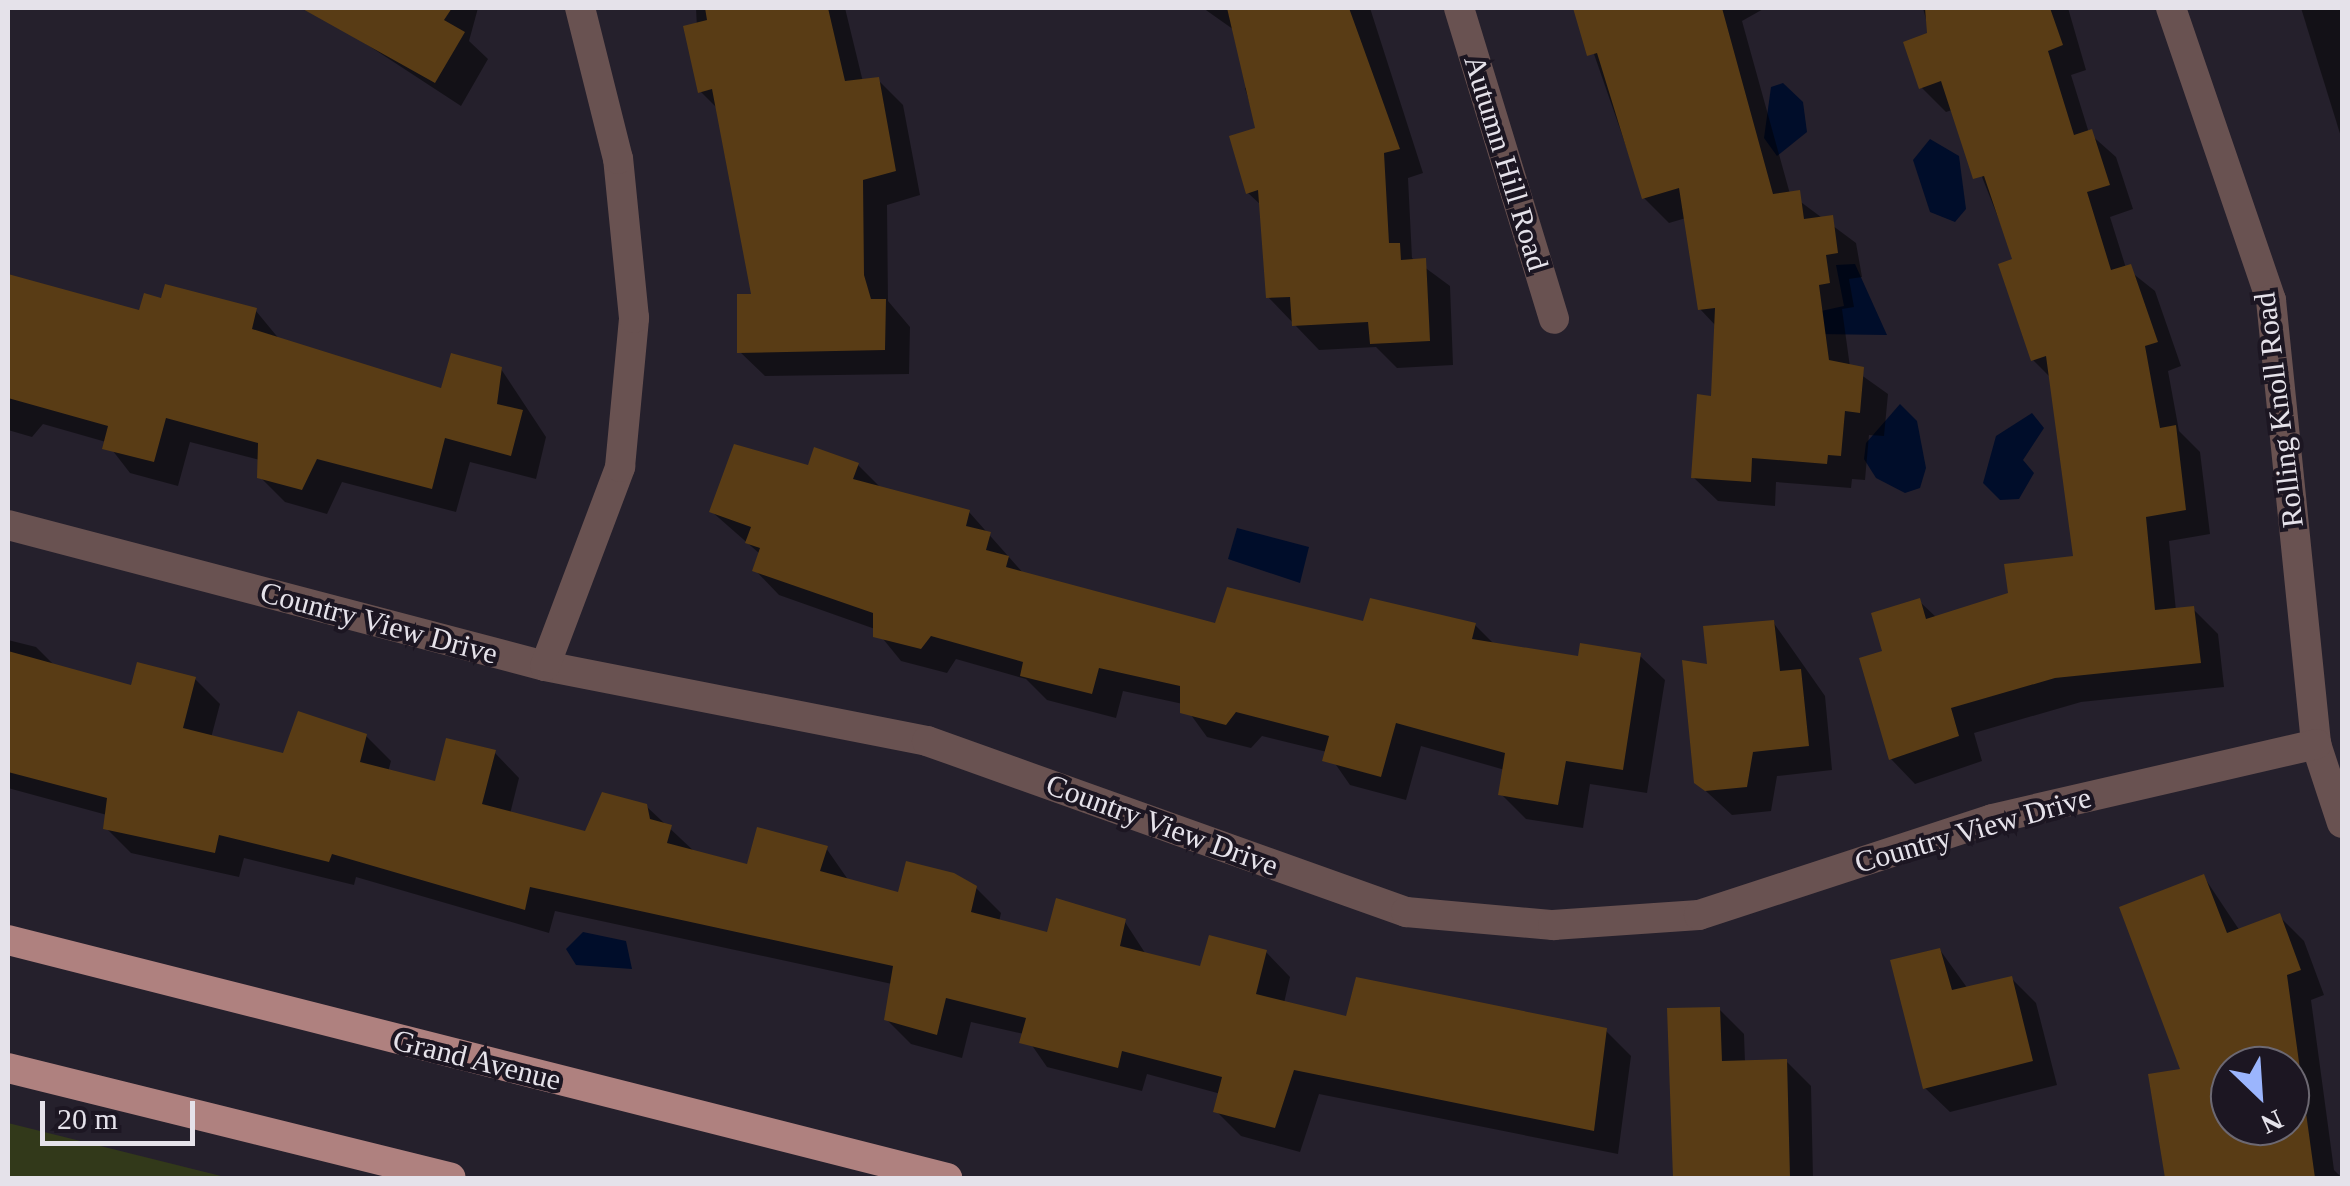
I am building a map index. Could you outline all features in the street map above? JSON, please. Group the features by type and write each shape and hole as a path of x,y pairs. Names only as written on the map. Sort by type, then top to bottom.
{"main road":[{"name":"Grand Avenue","path":"8,940 947,1178"},
{"path":"8,1068 451,1178"}],"street":[{"path":"545,666 620,467 634,318 618,159 580,8"},
{"name":"Autumn Hill Road","path":"1459,8 1554,320"},
{"name":"Rolling Knoll Road","path":"2171,8 2271,300 2316,744 2342,823"},
{"name":"Country View Drive","path":"8,524 545,666 927,741 1406,912 1553,925 1699,915 1992,818 2316,744"}],"green space":[{"path":"8,1123 229,1178 8,1178"}],"water":[{"path":"1783,83 1803,102 1807,132 1777,156 1764,138 1771,87"},
{"path":"1930,139 1959,156 1966,209 1955,222 1930,212 1913,160"},
{"path":"1855,264 1887,335 1817,334 1812,313 1844,306 1836,265"},
{"path":"1900,404 1917,421 1926,468 1920,488 1905,493 1876,478 1864,459 1866,443"},
{"path":"2032,413 2044,428 2023,460 2034,473 2019,499 2000,500 1983,483 1996,436"},
{"path":"1237,528 1309,547 1300,583 1228,559"},
{"path":"583,932 626,941 632,969 576,965 566,949"}],"building":[{"path":"301,8 452,8 444,20 465,32 435,83"},
{"path":"705,8 828,8 845,81 879,77 896,171 863,180 864,275 871,299 886,299 885,350 737,353 737,294 751,294 712,89 698,93 683,26 707,20"},
{"path":"1227,8 1349,8 1400,149 1384,153 1389,243 1400,243 1401,260 1426,258 1430,341 1370,344 1368,322 1292,326 1290,297 1266,298 1258,190 1246,194 1229,136 1255,128"},
{"path":"1573,8 1722,8 1773,194 1800,190 1804,219 1833,215 1838,253 1826,255 1830,283 1819,285 1829,360 1864,367 1860,413 1845,411 1841,456 1828,455 1827,464 1752,458 1751,482 1691,478 1697,394 1711,396 1715,308 1698,310 1679,188 1642,199 1597,53 1587,56"},
{"path":"1925,8 2050,8 2063,45 2048,51 2074,135 2092,129 2110,185 2087,192 2111,270 2131,264 2158,342 2145,346 2160,428 2176,425 2186,510 2146,517 2155,610 2194,606 2201,663 2055,678 1951,708 1959,736 1889,760 1859,658 1882,651 1871,613 1920,598 1926,619 2008,593 2004,564 2073,556 2046,356 2031,361 1998,264 2012,259 1984,176 1973,179 1941,81 1919,89 1903,42 1927,33"},
{"path":"8,274 139,310 144,293 161,298 165,284 257,308 252,329 441,388 451,353 502,367 497,404 523,410 511,456 445,438 432,489 317,459 302,490 257,478 258,443 166,418 154,462 102,449 108,426 8,398"},
{"path":"734,444 808,465 814,447 859,463 853,479 970,510 966,526 991,532 986,550 1009,556 1006,567 1215,623 1227,587 1363,621 1370,598 1476,623 1472,639 1578,656 1580,643 1641,653 1623,770 1566,761 1558,805 1498,795 1505,753 1396,723 1381,777 1322,761 1329,736 1236,712 1226,725 1180,713 1180,686 1099,668 1092,694 1020,676 1023,662 931,636 921,649 873,637 873,613 752,571 760,548 745,543 751,527 709,512"},
{"path":"1774,620 1780,671 1801,669 1809,746 1753,752 1747,787 1705,791 1694,783 1682,660 1707,664 1703,626"},
{"path":"8,651 131,685 137,662 196,677 183,728 283,753 298,711 367,734 360,762 435,781 446,738 496,750 482,804 585,831 602,792 647,804 650,819 672,825 667,843 747,864 757,827 828,846 820,871 898,892 906,861 954,873 977,886 971,912 1047,932 1056,898 1126,919 1120,946 1200,966 1209,935 1267,950 1256,994 1346,1016 1356,977 1607,1028 1594,1131 1294,1070 1275,1128 1213,1112 1222,1077 1122,1051 1118,1068 1019,1043 1026,1018 946,998 937,1035 884,1020 893,966 530,887 525,910 332,854 329,862 219,835 215,853 103,829 107,798 8,772"},
{"path":"2204,874 2227,933 2280,913 2301,970 2287,975 2297,1046 2210,1046 2210,1146 2310,1146 2310,1142 2315,1178 2165,1178 2148,1074 2180,1069 2119,907"},
{"path":"1940,948 1952,990 2012,976 2033,1061 1923,1089 1890,960"},
{"path":"1720,1007 1722,1061 1787,1059 1790,1178 1673,1178 1667,1008"}]}
